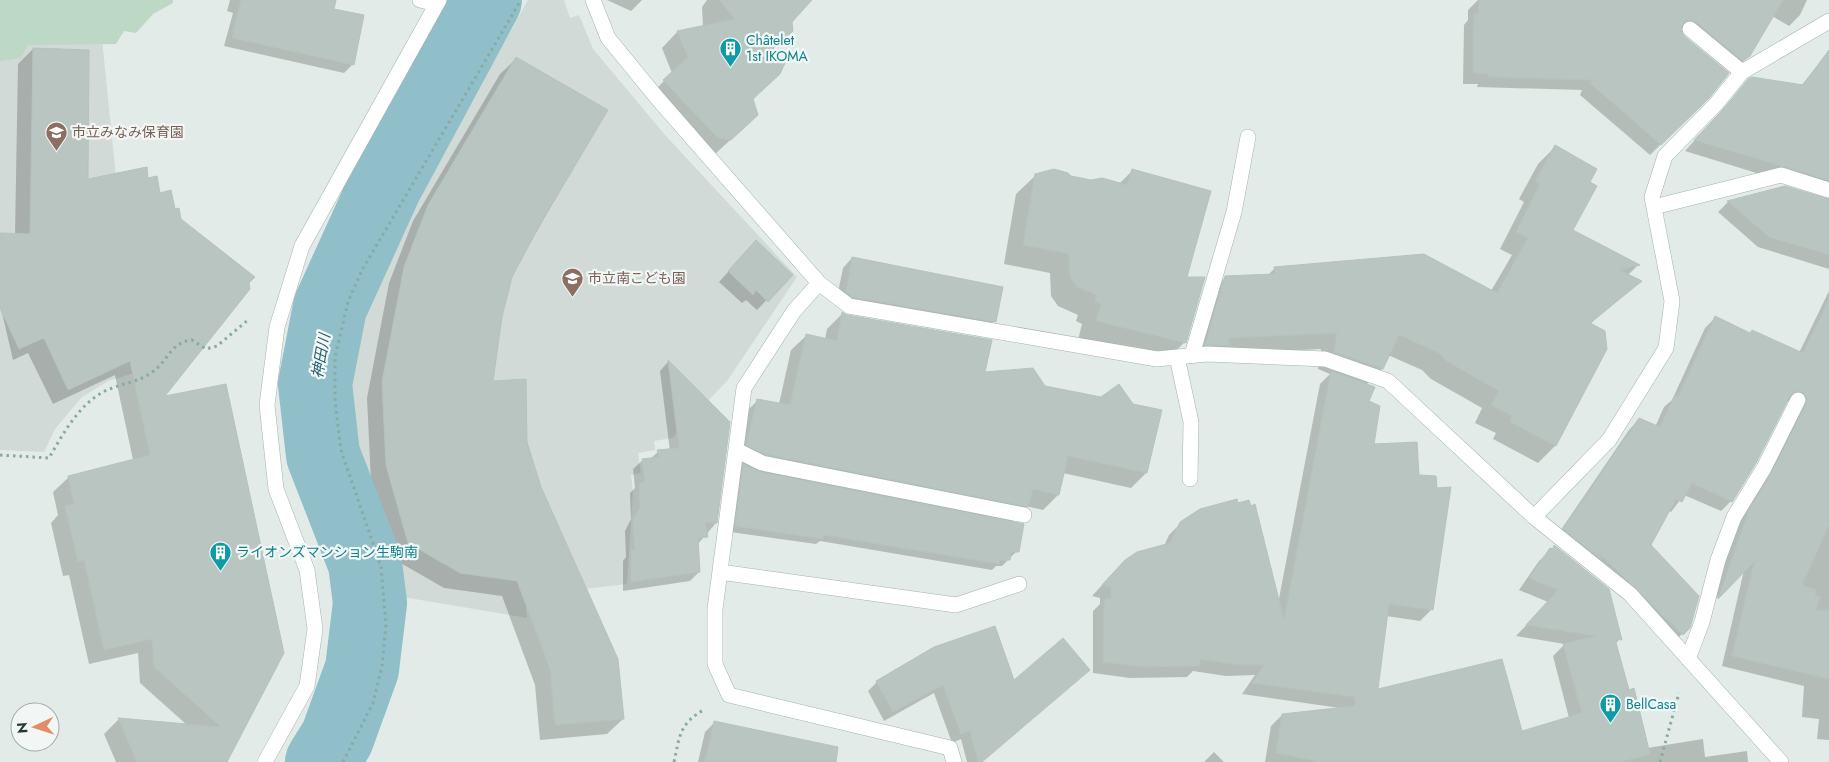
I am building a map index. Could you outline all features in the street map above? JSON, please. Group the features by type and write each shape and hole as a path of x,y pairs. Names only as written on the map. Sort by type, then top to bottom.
{"street":[{"path":"265,762 307,686 315,629 307,570 276,489 267,405 270,364 279,316 302,246 438,2 420,0"},
{"path":"593,0 608,38 658,99 819,283 849,306 1157,359 1192,355 1325,359 1388,381 1534,517 1630,594 1781,762"},
{"path":"1534,517 1609,440 1666,348 1672,301 1652,196 1665,156 1716,104 1742,72 1829,21"},
{"path":"1690,29 1742,72"},
{"path":"1192,355 1234,212 1248,136"},
{"path":"1654,207 1781,175 1829,190"},
{"path":"819,283 794,311 744,388 715,609 715,664 729,695 950,748 954,762"},
{"path":"1176,357 1191,422 1190,479"},
{"path":"1688,659 1702,622 1718,560 1734,517 1764,468 1798,400"},
{"path":"736,450 762,462 1024,515"},
{"path":"720,572 956,605 1020,584"}],"path":[{"path":"343,762 373,703 382,666 386,625 381,567 341,450 335,402 335,358 348,302 362,270 521,0"},
{"path":"0,455 49,458 62,434 81,409 104,392 140,380 156,370 171,350 182,341 192,340 206,349 217,346 250,318 279,316"},
{"path":"1660,762 1688,659"},
{"path":"674,762 680,730 694,715 729,695"}],"shaded area":[{"name":"市立南こども園","path":"528,0 564,0 570,18 579,15 593,49 665,135 797,277 727,381 672,438 654,441 655,450 638,453 641,473 631,475 633,491 627,584 525,596 527,618 397,596 382,527 353,463 345,415 346,365 353,316 372,267 451,137"},
{"name":"市立みなみ保育園","path":"102,39 124,256 141,371 108,381 82,397 55,429 44,452 0,450 0,47"}],"green space":[{"path":"0,0 173,0 173,3 153,14 136,33 124,31 116,44 28,45 21,58 0,61"}],"building":[{"path":"241,0 336,0 334,9 364,15 354,65 232,38"},
{"name":"Châtelet 1st IKOMA","path":"719,0 812,0 792,22 793,31 773,48 785,63 780,74 753,99 758,115 731,140 718,138 663,80 688,57 677,31 735,19"},
{"path":"1479,0 1783,0 1750,56 1743,61 1696,22 1687,20 1683,23 1681,28 1684,36 1729,73 1709,98 1661,145 1590,83 1592,80 1488,77 1488,74 1473,73 1474,13 1478,13"},
{"path":"33,48 89,50 88,179 147,167 148,178 157,176 160,193 171,190 175,209 179,208 181,219 255,277 249,283 250,289 165,396 226,384 284,653 227,762 137,762 118,718 221,727 154,667 152,639 104,650 84,560 78,562 65,506 74,504 68,476 150,455 130,361 68,390 44,338 19,349 0,308 0,233 30,234"},
{"path":"1829,50 1829,180 1694,140 1723,110 1748,79 1752,77 1803,85"},
{"path":"516,57 608,110 538,228 512,277 502,317 493,381 526,379 527,442 541,487 618,659 624,719 555,725 550,669 517,581 460,573 408,543 386,465 382,382 404,267 428,205"},
{"path":"1555,145 1597,169 1590,182 1597,186 1573,230 1640,265 1619,270 1642,281 1590,323 1605,331 1607,349 1556,446 1510,422 1512,416 1491,405 1499,391 1448,362 1439,353 1399,335 1383,369 1334,352 1337,333 1229,338 1229,346 1205,345 1225,276 1275,274 1274,267 1424,254 1497,293 1528,238 1516,232 1540,184 1535,181"},
{"path":"1054,169 1068,173 1071,176 1091,180 1102,178 1127,185 1132,169 1211,191 1187,277 1205,277 1186,343 1096,321 1101,305 1095,301 1096,295 1077,287 1070,276 1069,254 1023,245 1035,174"},
{"path":"1785,186 1829,199 1829,255 1769,237 1727,201"},
{"path":"756,240 793,275 768,302 756,290 753,295 728,271"},
{"path":"852,257 1003,287 996,322 853,297 846,292"},
{"path":"1829,300 1829,525 1802,585 1816,590 1815,596 1820,596 1816,610 1829,611 1829,679 1732,656 1754,562 1718,599 1749,510 1772,472 1806,404 1807,399 1803,392 1797,391 1790,396 1756,463 1732,502 1692,483 1682,502 1676,499 1651,545 1699,596 1690,628 1683,635 1600,554 1601,559 1563,529 1639,418 1660,427 1675,395 1678,397 1715,316 1750,333 1752,330 1803,353"},
{"path":"842,312 847,315 992,340 985,372 1033,368 1045,386 1101,397 1119,384 1133,404 1162,410 1147,473 1068,456 1059,495 1033,489 1028,507 765,454 746,445 757,399 790,405 806,334 837,341"},
{"path":"668,360 730,422 717,523 705,522 708,537 698,538 700,572 631,582 631,550 635,550 633,520 640,508 639,483 645,482 642,459 659,457 657,450 679,448"},
{"path":"1331,371 1375,387 1369,401 1380,406 1374,444 1417,442 1419,475 1436,476 1437,488 1451,487 1433,610 1389,604 1378,689 1502,659 1522,731 1582,713 1563,644 1596,636 1526,625 1558,590 1529,578 1550,548 1553,549 1554,545 1609,589 1622,640 1615,639 1629,690 1634,688 1650,754 1620,762 1321,762 1276,753 1282,714 1355,706 1355,697 1252,683 1264,665 1238,665 1200,659 1200,666 1142,667 1103,662 1104,599 1111,598 1111,587 1102,585 1125,560 1137,552 1170,543 1180,522 1200,509 1237,499 1238,503 1249,500 1251,506 1255,504 1284,620"},
{"path":"743,464 760,472 1024,524 1019,552 1011,552 1010,560 1000,560 999,564 824,535 823,539 735,526"},
{"path":"995,626 1014,680 1063,638 1090,670 982,762 978,762 970,731 961,734 943,685 893,712 876,681 934,647"},
{"path":"714,721 838,747 836,762 705,762"}],"waterway":[{"name":"神田川","path":"322,762 337,738 362,669 370,603 365,563 323,455 315,384 330,307 385,186 485,0"}],"place":[{"name":"Châtelet 1st IKOMA","path":"730,67"},
{"name":"市立みなみ保育園","path":"56,151"},
{"name":"市立南こども園","path":"572,297"},
{"name":"ライオンズマンション生駒南","path":"220,571"},
{"name":"BellCasa","path":"1610,723"}]}
